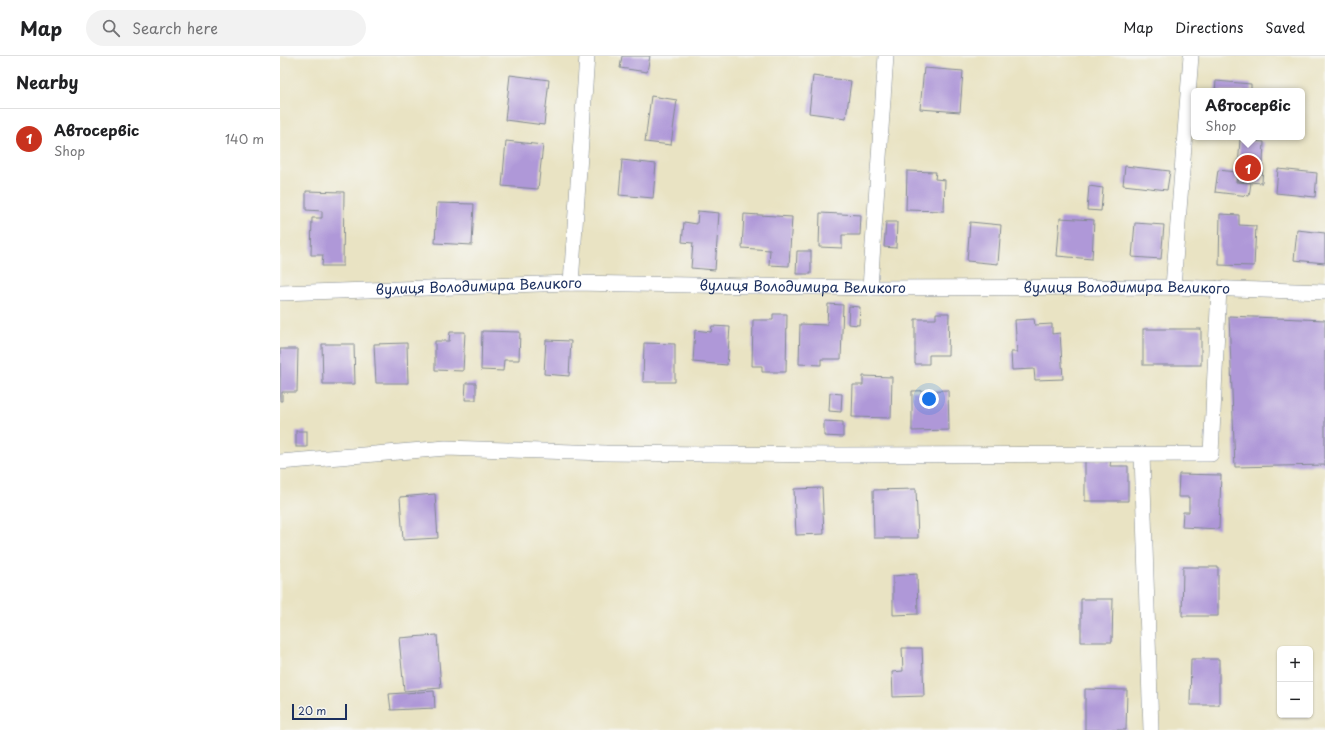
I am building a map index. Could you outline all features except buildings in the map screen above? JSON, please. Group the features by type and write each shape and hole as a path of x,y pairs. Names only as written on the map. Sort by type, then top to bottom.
{"street":[{"path":"571,283 587,56"},
{"path":"870,288 886,56"},
{"path":"1173,287 1191,56"},
{"name":"вулиця Володимира Великого","path":"280,293 571,283 870,288 1173,287 1325,292"},
{"path":"280,462 446,448 614,453 838,455 1211,454 1219,288"},
{"path":"1142,454 1151,730"}],"place":[{"name":"Автосервіс","path":"1248,168"}]}
